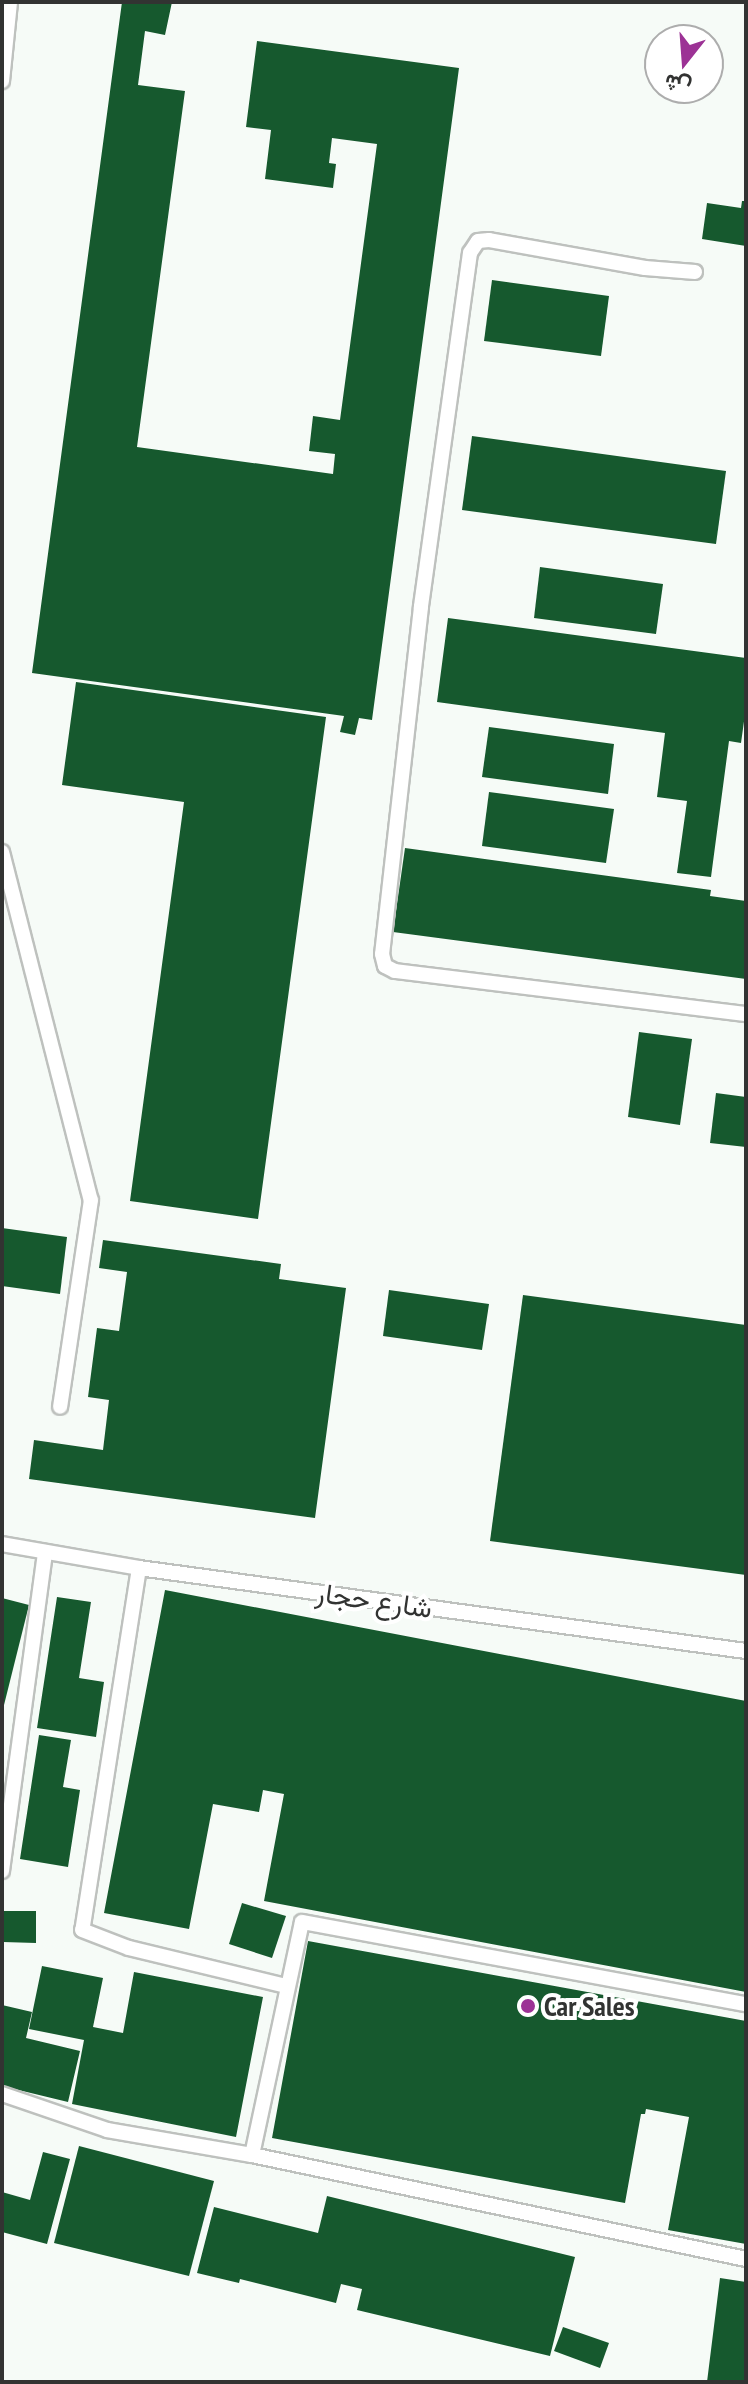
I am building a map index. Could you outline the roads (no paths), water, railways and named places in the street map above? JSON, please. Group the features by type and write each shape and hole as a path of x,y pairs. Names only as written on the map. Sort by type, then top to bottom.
{"lane":[{"path":"2,81 10,2"},
{"path":"695,272 645,268 489,240 478,241 470,253 421,607 382,954 385,966 395,971 746,1014"},
{"path":"2,852 91,1200 60,1407"},
{"name":"شارع حجار","path":"2,1544 139,1568 746,1651"},
{"path":"2,1871 45,1552"},
{"path":"139,1568 82,1930 129,1948 286,1986"},
{"path":"252,2155 302,1922 746,2004"},
{"path":"2,2094 107,2130 252,2155 746,2259"}],"place":[{"name":"Car Sales","path":"528,2006"}]}
